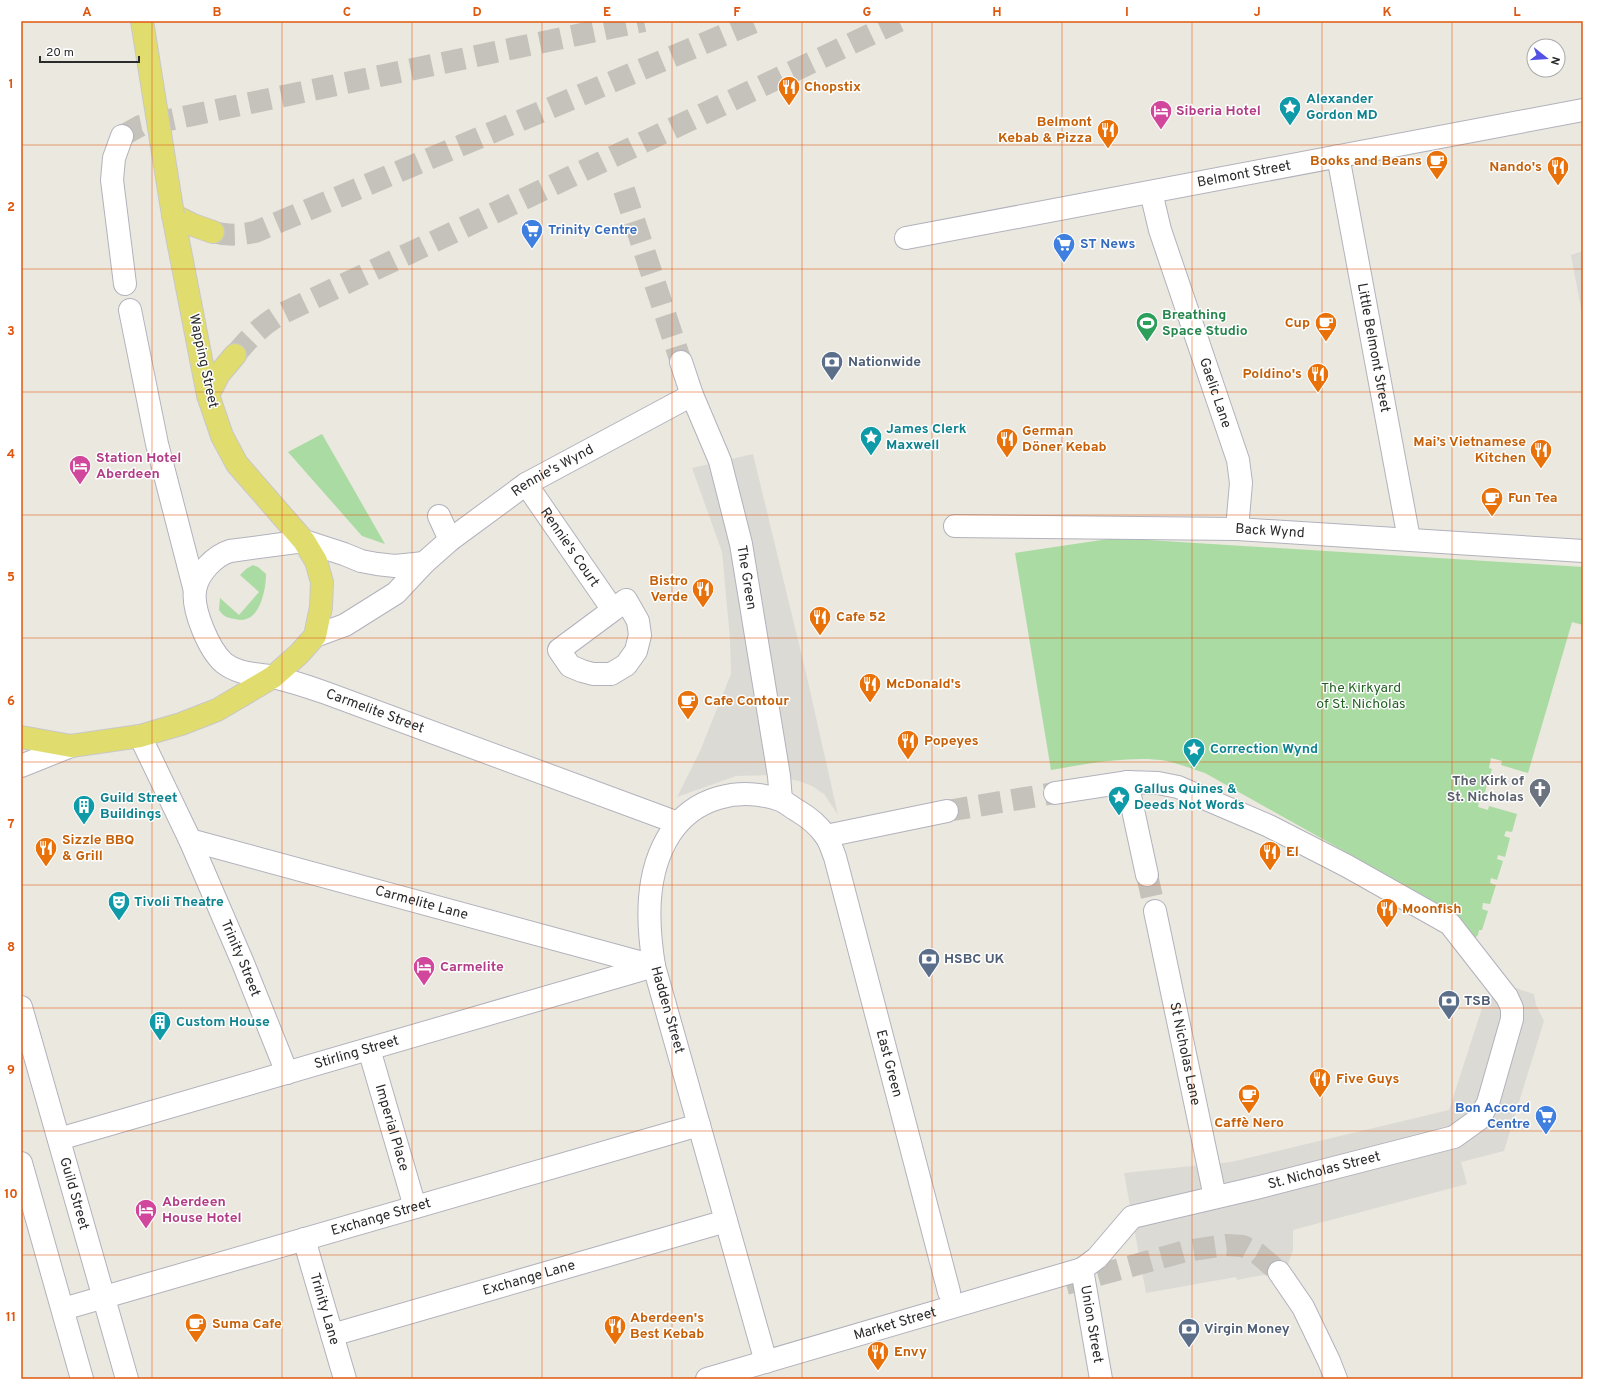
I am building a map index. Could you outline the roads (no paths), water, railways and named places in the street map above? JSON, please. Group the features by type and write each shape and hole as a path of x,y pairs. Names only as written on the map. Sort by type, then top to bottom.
{"main road":[{"name":"Wapping Street","path":"142,21 173,215 208,396 222,436 237,464 304,541 316,561 322,582 321,607 315,636 299,654 273,677"},
{"path":"173,215 193,225 213,232"},
{"path":"208,396 219,374 234,354"},
{"path":"21,737 71,746 140,736 181,724 217,710 273,677"}],"street":[{"name":"Belmont Street","path":"906,238 1583,110"},
{"path":"122,136 114,158 112,180 125,284"},
{"name":"Little Belmont Street","path":"1338,156 1409,539"},
{"name":"Gaelic Lane","path":"1151,192 1160,230 1238,460 1241,483 1237,529"},
{"path":"130,310 157,444 195,591 197,612 205,636 224,663 243,673 273,677"},
{"name":"The Green","path":"681,362 692,395 720,461 741,544 779,776 781,800"},
{"name":"Rennie's Wynd","path":"315,636 346,625 396,593 424,563 450,540 526,484 692,395"},
{"name":"Rennie's Court","path":"526,484 613,610"},
{"path":"439,516 450,540"},
{"name":"Back Wynd","path":"955,526 1237,529 1583,551"},
{"path":"195,591 200,575 220,554 241,548 304,541 361,561 377,564 394,566 424,563"},
{"name":"Carmelite Street","path":"273,677 326,693 678,823"},
{"name":"Trinity Street","path":"140,736 190,840 287,1073"},
{"path":"21,766 71,746"},
{"path":"1055,793 1127,782 1147,875"},
{"name":"St. Nicholas Street","path":"1082,1269 1097,1258 1132,1217 1454,1137 1479,1119 1488,1103 1512,1019 1512,1008 1507,997 1450,924 1347,866 1269,826 1178,787 1158,783 1127,782"},
{"name":"Hadden Street","path":"766,1362 654,966 650,944 649,895 653,873 662,849 678,823 693,810 723,796 740,794 760,795 781,800 815,824 826,836"},
{"path":"826,836 947,812"},
{"name":"East Green","path":"826,836 835,857 949,1292"},
{"name":"Carmelite Lane","path":"190,840 654,966"},
{"name":"St Nicholas Lane","path":"1155,911 1215,1197"},
{"name":"Stirling Street","path":"59,1139 654,966"},
{"name":"Guild Street","path":"21,1012 128,1379"},
{"name":"Imperial Place","path":"369,1049 415,1207"},
{"name":"Exchange Street","path":"63,1309 699,1125"},
{"path":"21,1163 82,1379"},
{"name":"Exchange Lane","path":"332,1335 726,1221"},
{"name":"Trinity Lane","path":"304,1239 345,1379"},
{"name":"Market Street","path":"707,1379 1082,1269"},
{"name":"Union Street","path":"1082,1269 1101,1379"},
{"path":"1279,1272 1304,1307 1333,1370"}],"tunnel":[{"path":"122,136 140,126 644,21"},
{"path":"213,232 234,235 255,232 757,21"},
{"path":"235,355 255,333 279,315 899,21"},
{"path":"624,190 681,362"},
{"path":"947,811 1055,793"},
{"path":"1147,875 1155,911"},
{"path":"1066,1284 1186,1251 1227,1245 1243,1246 1258,1254 1279,1272"}],"place":[{"name":"Chopstix","path":"789,106"},
{"name":"Alexander Gordon MD","path":"1290,126"},
{"name":"Siberia Hotel","path":"1161,130"},
{"name":"Belmont Kebab & Pizza","path":"1108,150"},
{"name":"Books and Beans","path":"1437,180"},
{"name":"Nando's","path":"1558,186"},
{"name":"Trinity Centre","path":"532,250"},
{"name":"ST News","path":"1064,264"},
{"name":"Breathing Space Studio","path":"1147,342"},
{"name":"Cup","path":"1326,342"},
{"name":"Nationwide","path":"832,382"},
{"name":"Poldino's","path":"1318,394"},
{"name":"James Clerk Maxwell","path":"871,456"},
{"name":"German Döner Kebab","path":"1007,458"},
{"name":"Mai’s Vietnamese Kitchen","path":"1541,470"},
{"name":"Station Hotel Aberdeen","path":"80,486"},
{"name":"Fun Tea","path":"1492,518"},
{"name":"Bistro Verde","path":"703,608"},
{"name":"Cafe 52","path":"820,636"},
{"name":"McDonald's","path":"870,704"},
{"name":"Cafe Contour","path":"688,720"},
{"name":"Popeyes","path":"908,760"},
{"name":"Correction Wynd","path":"1194,768"},
{"name":"The Kirk of St. Nicholas","path":"1540,808"},
{"name":"Gallus Quines & Deeds Not Words","path":"1119,816"},
{"name":"Guild Street Buildings","path":"84,826"},
{"name":"Sizzle BBQ & Grill","path":"46,868"},
{"name":"El","path":"1270,872"},
{"name":"Tivoli Theatre","path":"119,922"},
{"name":"Moonfish","path":"1387,928"},
{"name":"HSBC UK","path":"929,978"},
{"name":"Carmelite","path":"424,986"},
{"name":"TSB","path":"1449,1020"},
{"name":"Custom House","path":"160,1042"},
{"name":"Five Guys","path":"1320,1098"},
{"name":"Caffè Nero","path":"1249,1114"},
{"name":"Bon Accord Centre","path":"1546,1136"},
{"name":"Aberdeen House Hotel","path":"146,1230"},
{"name":"Suma Cafe","path":"196,1344"},
{"name":"Aberdeen's Best Kebab","path":"615,1346"},
{"name":"Virgin Money","path":"1189,1348"},
{"name":"Envy","path":"878,1372"}],"park label":[{"name":"The Kirkyard of St. Nicholas","path":"1361,696"}]}
